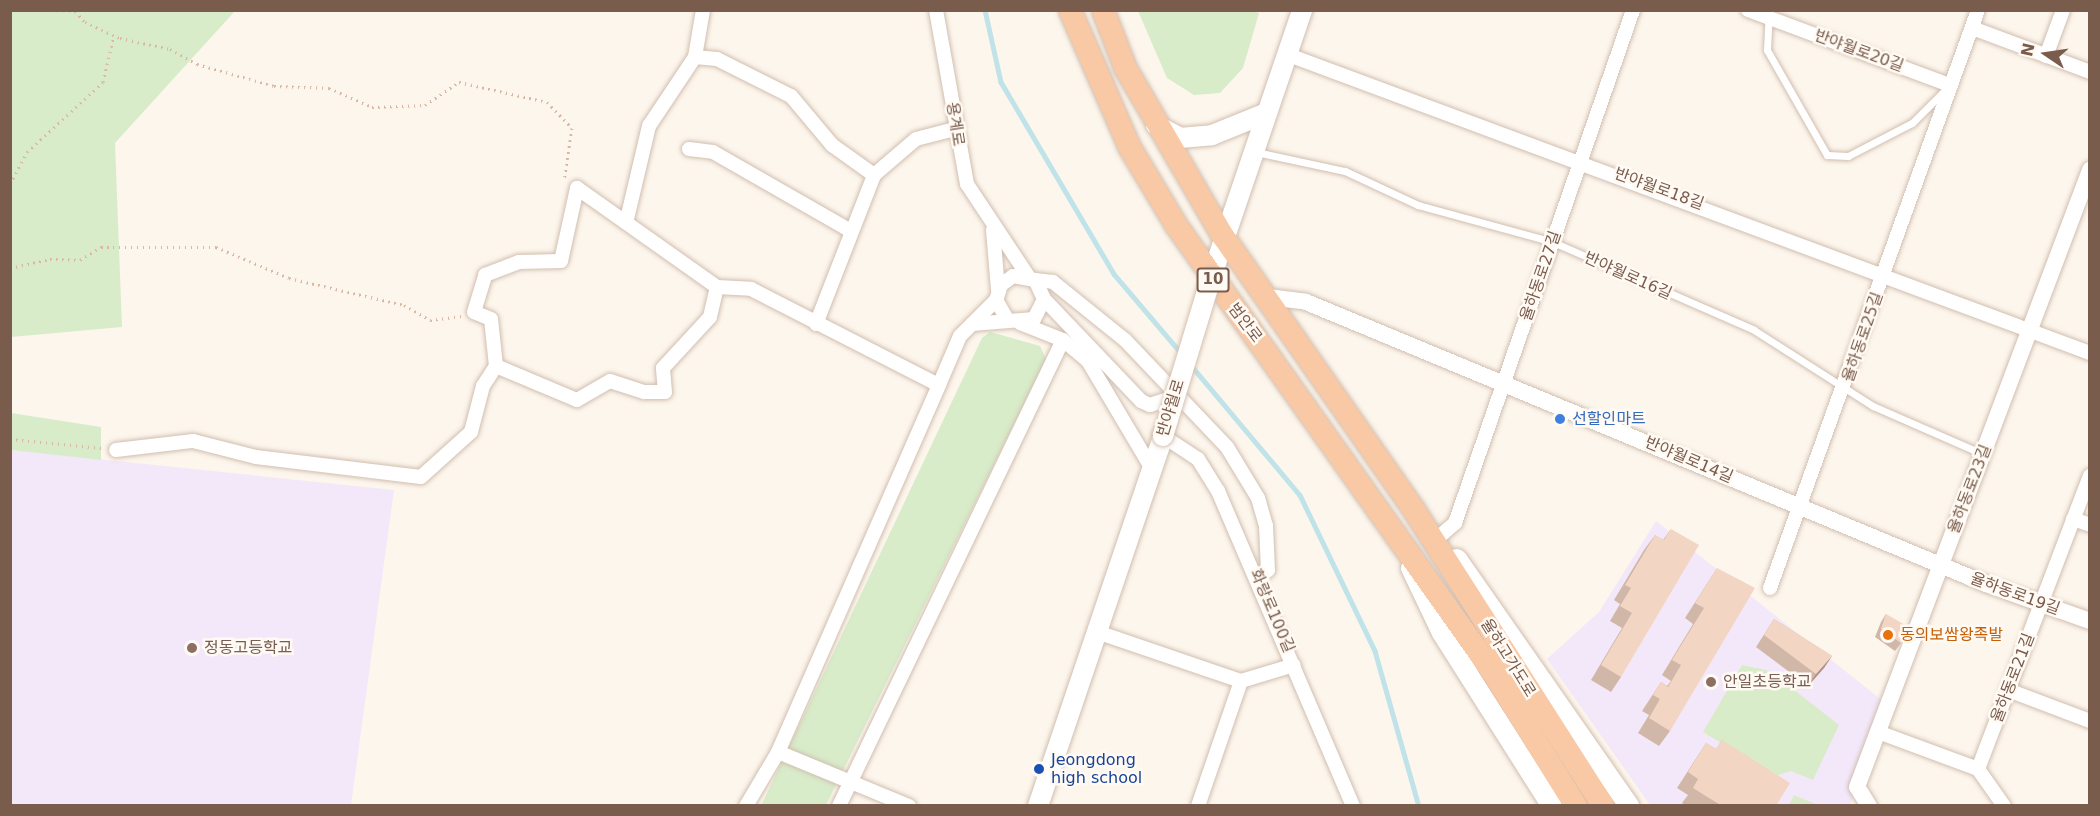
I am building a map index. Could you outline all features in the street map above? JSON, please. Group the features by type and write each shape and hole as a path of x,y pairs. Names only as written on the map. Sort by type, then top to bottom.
{"highway":[{"name":"범안로","path":"1070,10 1130,148 1212,278 1392,528"},
{"name":"범안로","path":"1103,10 1156,125 1223,236 1268,297 1414,510"},
{"name":"율하고가도로","path":"1414,510 1603,806"},
{"name":"율하고가도로","path":"1392,528 1492,671 1576,806"}],"main road":[{"name":"반야월로","path":"1038,806 1100,633 1212,278 1223,236 1251,150 1302,10"},
{"path":"1156,125 1180,138 1212,135 1264,114"},
{"path":"1414,510 1440,536 1629,806"},
{"path":"1392,528 1442,633 1552,806"}],"street":[{"path":"627,219 649,126 695,57 703,10"},
{"name":"용계로","path":"936,10 967,184 993,230 1031,278"},
{"name":"율하동로27길","path":"1440,536 1455,523 1634,10"},
{"name":"반야월로20길","path":"1748,10 1768,14 1950,85"},
{"name":"율하동로25길","path":"1770,588 1804,508 1978,10"},
{"path":"2046,56 2063,10"},
{"path":"1972,28 2090,72"},
{"name":"반야월로18길","path":"1286,54 1885,273 2090,353"},
{"path":"695,57 717,59 791,96 831,145 874,176"},
{"path":"816,324 849,230 874,176 916,139 956,129"},
{"path":"689,149 713,152 849,230"},
{"name":"율하동로23길","path":"1869,806 1857,787 2090,170"},
{"path":"116,450 193,441 256,457 421,477 471,432 483,386 496,366 491,319 474,312 478,289 492,271 519,262 561,261 576,188 627,219 717,287 751,290 939,385"},
{"name":"용계로","path":"993,230 997,295"},
{"path":"746,806 778,752 939,385 968,325 1013,276 1053,282 1125,340 1227,447 1254,489 1266,526 1268,570 1258,577"},
{"path":"1031,278 1044,299 1141,401 1150,405 1174,397"},
{"path":"496,366 577,400 610,381 644,392 665,392 663,368 710,317 717,287"},
{"path":"997,295 1013,321 1063,340 1102,380 1152,469"},
{"name":"반야월로14길","path":"1268,297 1306,302 1504,382 1941,566"},
{"path":"968,325 1013,321 1040,313 1044,299"},
{"path":"839,806 1063,340"},
{"name":"화랑로100길","path":"1162,436 1207,472 1258,577 1353,806"},
{"name":"율하동로21길","path":"1978,769 2090,476"},
{"path":"2073,519 2090,525"},
{"name":"율하동로19길","path":"1941,566 2090,621"},
{"path":"1100,633 1241,681 1294,665"},
{"path":"1198,806 1241,681"},
{"path":"2008,690 2090,721"},
{"path":"1878,732 1978,769 2004,806"},
{"path":"778,752 909,806"}],"lane":[{"name":"율하동로25길","path":"1768,14 1767,50 1821,151 1837,158 1874,144 1912,123 1950,85"},
{"name":"반야월로16길","path":"1251,150 1346,171 1418,206 1553,242 1754,330 1845,389 1983,454"}],"path":[{"path":"51,10 75,11 85,22 114,34 255,81 329,88 372,107 425,105 459,82 537,99 572,128 564,181 571,190 576,188"},
{"path":"10,183 27,152 103,82 114,34"},
{"path":"10,268 50,259 80,260 101,247 144,251 216,247 330,291 404,305 430,320 474,312"},
{"path":"10,439 116,450"}],"shaded area":[{"name":"정동고등학교","path":"11,450 394,490 351,805 11,806"},
{"name":"안일초등학교","path":"1656,521 1888,705 1850,805 1650,805 1547,659 1599,612"}],"green space":[{"path":"11,10 235,11 115,143 122,327 11,337"},
{"path":"1250,10 1259,13 1243,68 1220,93 1194,95 1167,78 1138,11"},
{"path":"990,332 1040,346 1046,359 826,805 761,806 982,338"},
{"path":"11,413 101,427 101,460 11,450"},
{"path":"1742,665 1770,671 1839,725 1813,780 1791,771 1775,776 1703,732"},
{"path":"1794,795 1818,805 1789,805"}],"building":[{"path":"1671,529 1699,545 1621,677 1601,665 1632,613 1620,606 1631,588 1625,585 1655,535 1664,540"},
{"path":"1717,568 1755,588 1670,731 1649,718 1660,699 1653,695 1661,682 1668,687 1681,665 1672,660 1704,608 1695,603"},
{"path":"1886,614 1907,626 1901,643 1881,629"},
{"path":"1774,619 1832,656 1816,674 1764,635"},
{"path":"1722,740 1790,783 1776,806 1722,806 1693,788 1698,779 1688,772 1706,743 1716,749"}],"waterway":[{"path":"985,10 1001,82 1114,274 1183,355"},
{"path":"1190,364 1300,495 1375,651 1419,806"}],"place":[{"name":"선할인마트","path":"1560,419"},
{"name":"동의보쌈왕족발","path":"1888,635"},
{"name":"정동고등학교","path":"192,648"},
{"name":"안일초등학교","path":"1711,682"},
{"name":"Jeongdong high school","path":"1039,769"}]}
